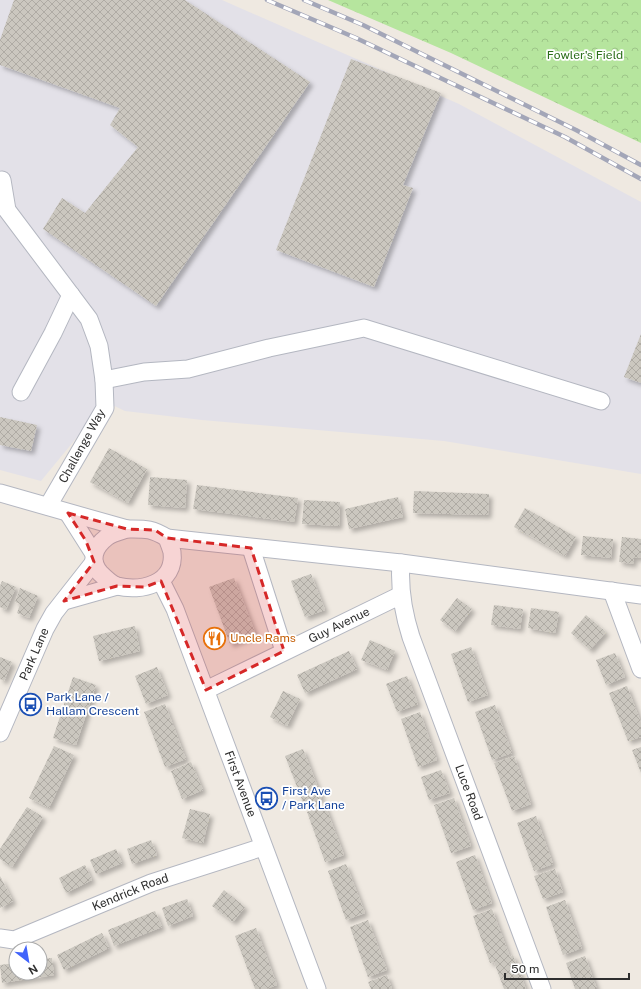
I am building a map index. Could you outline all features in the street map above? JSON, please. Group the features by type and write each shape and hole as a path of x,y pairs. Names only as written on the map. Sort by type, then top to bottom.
{"street":[{"name":"Challenge Way","path":"2,180 7,210 89,319 99,346 104,380 105,408 48,506"},
{"path":"21,392 53,334 71,295"},
{"path":"104,380 144,372 188,369 269,348 364,328 601,401"},
{"path":"0,493 127,529 155,530 167,538 401,563 641,595"},
{"path":"68,513 94,558 95,567 106,579 117,586"},
{"path":"94,558 98,546 108,536 127,529"},
{"path":"64,600 117,586 144,587 161,581 166,577 171,564 172,553 167,538"},
{"path":"251,548 284,651"},
{"name":"Park Lane","path":"1,731 45,629 54,613 94,558"},
{"path":"401,563 401,595"},
{"name":"First Avenue","path":"161,581 175,609 206,690 263,847 317,989"},
{"path":"612,591 641,669"},
{"name":"Guy Avenue","path":"206,690 401,595"},
{"name":"Luce Road","path":"401,595 404,614 411,637 542,989"},
{"name":"Kendrick Road","path":"0,938 14,940 151,883 263,847"}],"highlighted area":[{"path":"68,513 127,529 155,530 167,538 251,548 284,651 206,690 161,581 145,587 117,586 64,601 94,562 86,541"}],"shaded area":[{"path":"0,0 222,0 459,104 641,202 641,474 444,441 202,420 125,411 106,402 41,481 0,470"}],"green space":[{"name":"Fowler's Field","path":"328,0 641,0 641,143 451,53"}],"building":[{"path":"14,0 185,0 310,82 156,306 43,229 62,198 85,213 138,147 110,125 120,108 0,65 0,40"},
{"path":"351,59 441,93 403,185 413,188 374,287 276,250"},
{"path":"641,334 641,383 624,377"},
{"path":"0,417 37,425 31,451 0,445"},
{"path":"109,448 147,469 128,503 90,482"},
{"path":"150,477 187,480 185,508 148,505"},
{"path":"197,485 298,498 294,522 193,509"},
{"path":"414,491 489,494 488,515 413,513"},
{"path":"398,497 403,517 349,529 345,509"},
{"path":"304,500 340,502 339,526 302,524"},
{"path":"525,508 576,537 565,556 514,527"},
{"path":"583,536 613,539 611,558 581,555"},
{"path":"622,537 641,539 641,558 634,557 633,564 619,562"},
{"path":"311,574 325,610 305,617 291,581"},
{"path":"234,578 256,635 230,644 209,587"},
{"path":"2,581 16,587 6,610 0,607 0,586"},
{"path":"20,588 38,596 29,618 17,613 20,604 15,602"},
{"path":"457,598 472,609 455,631 440,620"},
{"path":"494,605 523,609 520,629 491,625"},
{"path":"531,608 559,612 555,633 528,628"},
{"path":"586,615 606,632 590,650 571,633"},
{"path":"135,626 140,651 99,661 93,636"},
{"path":"370,640 395,651 387,670 361,660"},
{"path":"471,647 488,695 468,702 451,654"},
{"path":"349,651 357,669 305,693 297,675"},
{"path":"615,653 625,677 606,685 596,660"},
{"path":"0,657 12,662 4,681 0,679"},
{"path":"157,667 168,695 146,704 135,676"},
{"path":"407,676 418,704 397,712 386,684"},
{"path":"73,677 96,685 76,745 53,738"},
{"path":"627,686 641,723 641,737 628,741 609,693"},
{"path":"283,691 300,699 287,726 270,717"},
{"path":"165,704 186,759 165,767 144,712"},
{"path":"495,705 512,753 492,760 475,712"},
{"path":"420,712 437,760 418,767 401,719"},
{"path":"54,746 74,755 49,808 29,798"},
{"path":"641,747 641,773 632,750"},
{"path":"303,749 322,798 304,805 285,756"},
{"path":"514,756 531,804 512,811 494,763"},
{"path":"191,762 203,790 182,799 171,771"},
{"path":"441,770 450,793 429,800 421,777"},
{"path":"454,798 471,846 451,853 434,805"},
{"path":"325,805 344,855 325,862 307,812"},
{"path":"27,807 43,817 12,867 0,859 0,849"},
{"path":"190,809 210,814 203,843 182,838"},
{"path":"536,816 553,864 534,871 517,823"},
{"path":"151,840 157,855 132,864 127,849"},
{"path":"116,849 122,863 96,874 90,860"},
{"path":"475,855 492,903 473,910 456,862"},
{"path":"346,864 365,913 346,920 328,871"},
{"path":"85,865 92,880 66,893 59,878"},
{"path":"555,869 563,892 543,899 534,876"},
{"path":"0,876 13,901 0,908"},
{"path":"224,890 245,907 233,922 212,906"},
{"path":"187,899 193,916 168,926 162,908"},
{"path":"565,900 582,948 563,955 546,907"},
{"path":"492,909 510,957 513,955 526,989 504,989 494,962 490,963 473,916"},
{"path":"155,911 162,927 114,946 108,930"},
{"path":"368,920 387,970 368,977 350,927"},
{"path":"256,928 277,985 266,989 255,989 235,936"},
{"path":"102,933 109,948 64,970 57,955"},
{"path":"585,956 597,989 575,989 566,963"},
{"path":"48,958 52,958 54,975 48,976"},
{"path":"8,964 8,981 15,981 2,983 0,965"},
{"path":"387,975 392,989 371,989 368,982"}],"railway":[{"path":"267,0 356,38 565,137 641,179"},
{"path":"304,0 363,25 576,130 641,165"}],"place":[{"name":"Uncle Rams","path":"214,638"},
{"name":"Park Lane / Hallam Crescent","path":"31,704"},
{"name":"First Ave / Park Lane","path":"267,798"}]}
